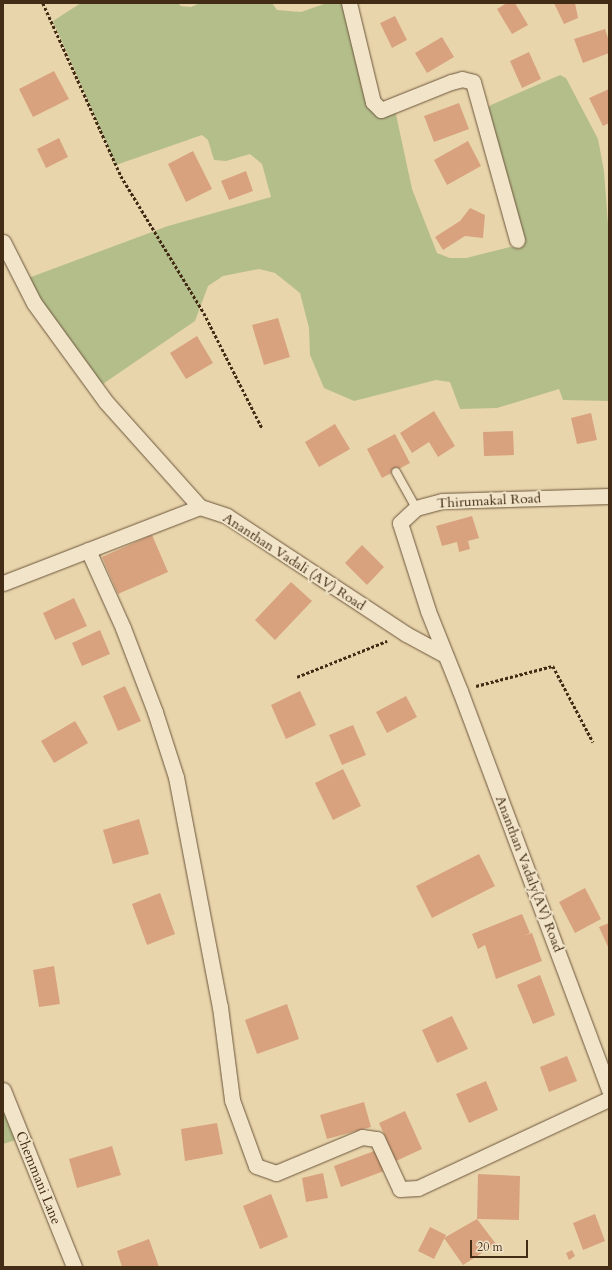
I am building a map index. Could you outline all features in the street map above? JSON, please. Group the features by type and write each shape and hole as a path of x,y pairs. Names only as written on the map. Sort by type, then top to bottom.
{"street":[{"path":"349,3 373,102 381,110 451,82 462,79 473,82 517,240"},
{"name":"Ananthan Vadali (AV) Road","path":"3,242 34,303 106,402 200,507 227,516 406,634 445,657"},
{"name":"Thirumakal Road","path":"445,657 416,577 400,523 416,508 442,501 609,496"},
{"path":"3,583 200,507"},
{"path":"88,550 123,628 155,712 176,777 220,1006 232,1100 256,1166 276,1173 362,1136 377,1139 400,1189 418,1188 609,1099"},
{"name":"Ananthan Vadaly(AV) Road","path":"445,657 460,691 606,1071 609,1090"},
{"name":"Chemmani Lane","path":"3,1090 74,1267"}],"lane":[{"path":"396,472 416,508"}],"path":[{"path":"43,3 121,176 204,313 262,428"},
{"path":"297,677 406,634"},
{"path":"460,691 553,666 593,742"}],"green space":[{"path":"81,3 178,3 181,6 191,7 200,3 272,3 277,10 301,12 327,3 349,3 373,102 394,105 412,189 437,253 450,258 466,258 510,247 520,249 482,114 491,105 560,75 566,78 598,139 604,171 609,238 609,401 563,400 559,389 497,408 460,409 450,382 436,380 354,401 324,388 310,355 309,328 300,293 275,273 259,269 223,276 208,286 195,321 97,388 23,280 168,226 271,197 262,164 250,154 226,161 214,160 208,140 202,135 116,165 53,21"},
{"path":"3,1090 22,1138 3,1144"}],"building":[{"path":"507,3 515,3 528,25 512,34 497,9"},
{"path":"554,3 575,3 578,18 564,24"},
{"path":"395,16 407,40 392,48 380,23"},
{"path":"605,29 609,41 609,53 583,63 574,39"},
{"path":"442,37 454,57 427,73 415,53"},
{"path":"529,52 541,79 522,88 510,61"},
{"path":"54,71 69,99 33,117 19,89"},
{"path":"609,89 609,123 603,126 589,98"},
{"path":"459,103 469,129 434,142 424,116"},
{"path":"59,138 68,157 46,168 37,149"},
{"path":"468,141 481,166 447,185 434,160"},
{"path":"193,151 212,189 186,202 168,164"},
{"path":"246,171 253,191 229,200 221,181"},
{"path":"470,208 485,215 483,238 465,236 443,250 435,237 460,221"},
{"path":"278,318 290,357 264,365 252,325"},
{"path":"197,336 213,363 186,379 170,353"},
{"path":"434,411 455,446 438,457 429,442 412,453 400,433"},
{"path":"591,413 597,440 577,444 571,418"},
{"path":"335,424 350,449 319,467 305,442"},
{"path":"513,431 514,455 484,456 483,432"},
{"path":"395,434 410,463 382,478 367,449"},
{"path":"472,516 479,538 468,541 470,549 459,552 457,542 442,546 436,526"},
{"path":"152,535 168,572 118,594 102,557"},
{"path":"362,545 384,567 367,585 345,563"},
{"path":"291,582 312,601 275,640 255,620"},
{"path":"74,598 87,626 55,640 43,613"},
{"path":"100,630 110,654 82,666 72,643"},
{"path":"125,686 141,721 118,731 103,696"},
{"path":"300,691 316,725 286,739 271,705"},
{"path":"406,696 417,717 387,733 376,712"},
{"path":"75,721 88,743 54,763 41,741"},
{"path":"353,725 366,755 342,765 329,735"},
{"path":"343,769 361,806 333,820 315,783"},
{"path":"139,819 149,854 113,864 103,830"},
{"path":"479,854 495,886 432,918 416,886"},
{"path":"585,888 601,919 575,933 559,902"},
{"path":"160,893 175,934 147,945 132,904"},
{"path":"522,914 530,933 523,936 532,933 542,961 496,979 485,945 478,949 472,934"},
{"path":"609,923 609,949 599,927"},
{"path":"54,966 60,1004 39,1007 33,970"},
{"path":"540,975 555,1015 533,1024 517,985"},
{"path":"287,1004 299,1039 257,1054 245,1020"},
{"path":"452,1016 468,1049 437,1063 422,1030"},
{"path":"567,1056 577,1081 549,1092 540,1067"},
{"path":"486,1081 498,1110 469,1123 456,1094"},
{"path":"364,1102 371,1127 327,1139 320,1115"},
{"path":"405,1111 422,1149 396,1161 379,1123"},
{"path":"217,1123 223,1154 185,1161 181,1129"},
{"path":"112,1146 121,1175 77,1188 69,1159"},
{"path":"377,1150 384,1171 341,1187 334,1166"},
{"path":"323,1173 328,1198 306,1202 302,1178"},
{"path":"478,1174 520,1176 519,1220 477,1219"},
{"path":"271,1194 288,1237 260,1249 243,1206"},
{"path":"595,1214 605,1241 583,1250 573,1223"},
{"path":"477,1219 496,1244 463,1265 444,1238"},
{"path":"430,1227 446,1235 434,1259 418,1251"},
{"path":"149,1239 159,1267 122,1267 117,1251"},
{"path":"572,1250 575,1256 569,1260 566,1253"}]}
